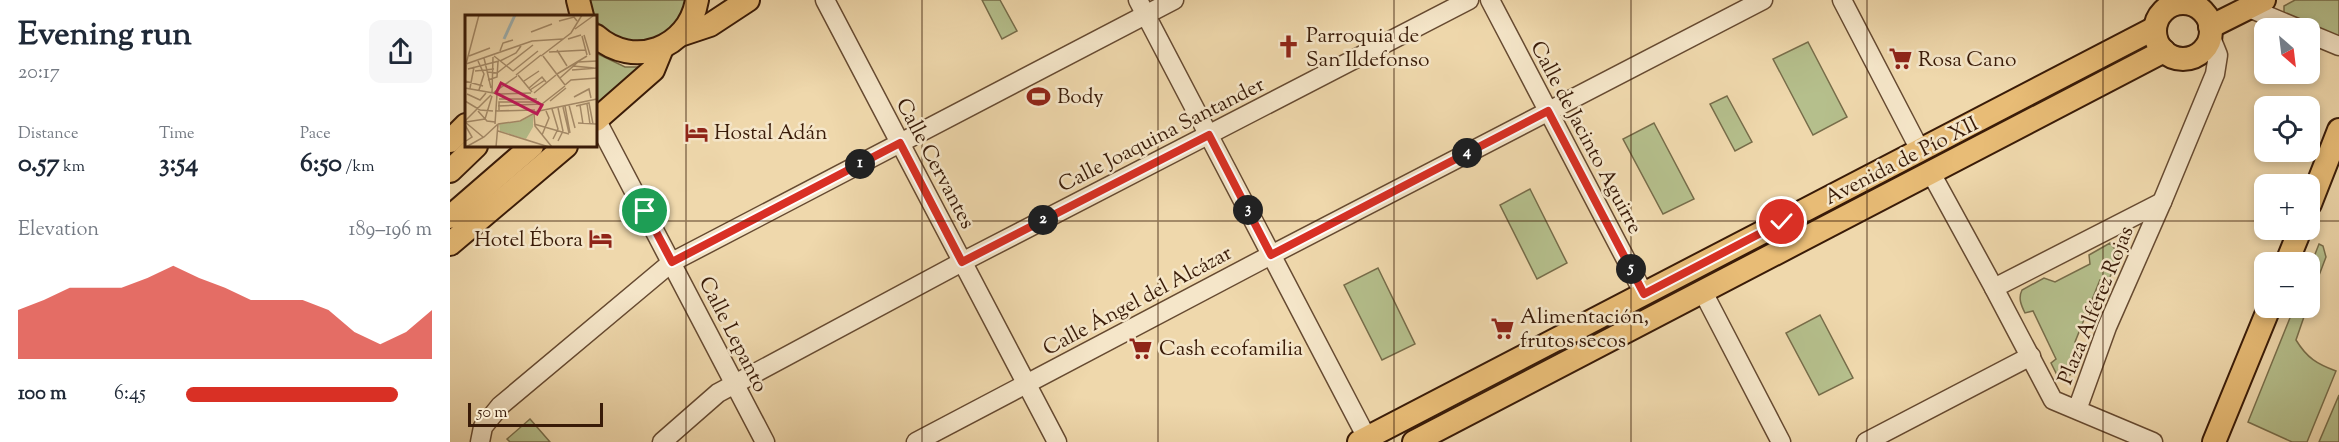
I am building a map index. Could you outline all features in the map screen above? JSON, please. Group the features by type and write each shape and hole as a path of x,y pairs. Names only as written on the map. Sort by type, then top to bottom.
{"main road":[{"path":"597,119 654,70 671,42 692,18 697,0"},
{"path":"597,37 623,52 646,52 710,25 748,0"},
{"name":"Avenida de Pío XII","path":"1363,440 2155,28 2162,13 2188,2 2204,13 2210,31"},
{"path":"2155,28 2158,42 2164,51 2178,58 2193,56 2204,48 2210,31 2257,4"},
{"name":"Avenida de Pío XII","path":"1414,442 2164,51"},
{"path":"450,141 465,126"},
{"path":"2320,178 2339,130"},
{"path":"450,171 475,147"},
{"path":"450,217 531,147"},
{"path":"450,244 565,147"},
{"path":"2214,442 2265,318"}],"street":[{"path":"563,0 581,13"},
{"name":"Calle Cervantes","path":"825,0 1057,442"},
{"path":"480,442 483,427 500,406 672,262 900,143 1142,7 1174,0"},
{"name":"Calle Joaquina Santander","path":"662,442 718,393 962,262 1469,0"},
{"name":"Calle de Jacinto Aguirre","path":"1490,0 1644,294"},
{"name":"Calle Ángel del Alcázar","path":"916,442 1763,0"},
{"path":"1842,0 1920,150"},
{"path":"2257,4 2280,18"},
{"path":"1142,7 1271,255 1363,440"},
{"name":"Plaza Alférez Rojas","path":"2162,202 1994,288 2053,400 2077,410 2107,327 2162,202 2215,74 2218,55 2210,31"},
{"path":"2320,38 2339,46"},
{"name":"Calle Lepanto","path":"597,122 765,442"},
{"path":"1931,173 1994,288"},
{"path":"1703,292 1781,442"},
{"path":"1866,442 2031,356"},
{"path":"2077,410 2153,442"}],"green space":[{"path":"589,0 686,0 682,13 665,33 641,42 628,42 615,37 603,29 597,20 597,15 593,12"},
{"path":"982,0 1000,0 1017,31 1002,39"},
{"path":"2295,0 2339,0 2339,39 2320,31 2320,18 2290,18 2284,14 2284,6"},
{"path":"1808,42 1847,117 1813,135 1773,59"},
{"path":"597,53 625,67 643,67 597,106"},
{"path":"1727,96 1752,142 1735,151 1710,104"},
{"path":"1654,123 1694,199 1663,214 1623,139"},
{"path":"1530,189 1567,263 1537,279 1500,205"},
{"path":"2110,243 2119,254 2108,282 2100,280 2075,342 2082,347 2070,375 2057,375 2051,363 2056,359 2033,311 2025,313 2022,307 2020,299 2022,290 2044,278 2055,282 2090,264 2089,255"},
{"path":"2319,244 2323,246 2326,257 2320,273 2320,252 2316,252"},
{"path":"1378,268 1415,344 1382,360 1344,285"},
{"path":"1820,315 1853,378 1819,395 1786,333"},
{"path":"2290,318 2304,318 2296,340 2313,360 2336,371 2307,442 2292,442 2248,422"},
{"path":"2339,395 2339,442 2319,442"},
{"path":"530,419 550,442 510,442 507,439"}],"place":[{"name":"Parroquia de San Ildefonso","path":"1288,47"},
{"name":"Rosa Cano","path":"1900,59"},
{"name":"Body","path":"1039,96"},
{"name":"Hostal Adán","path":"696,132"},
{"name":"Hotel Ébora","path":"601,239"},
{"name":"Alimentación, frutos secos","path":"1502,328"},
{"name":"Cash ecofamilia","path":"1141,348"}],"route":[{"path":"645,211 672,262 900,143 962,262 1209,135 1271,255 1548,111 1644,294 1782,222"}]}
